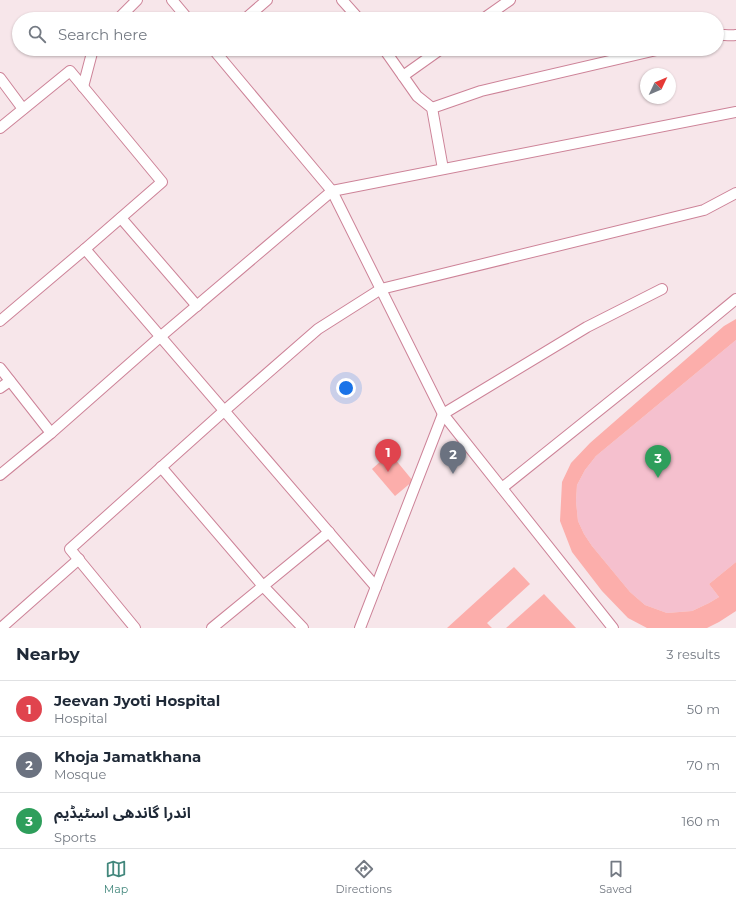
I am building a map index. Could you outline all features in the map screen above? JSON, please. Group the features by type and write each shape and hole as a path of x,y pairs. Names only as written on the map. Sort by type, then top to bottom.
{"street":[{"path":"125,12 137,0"},
{"path":"172,0 182,12"},
{"path":"253,12 267,0"},
{"path":"342,0 353,12"},
{"path":"493,12 510,0"},
{"path":"724,35 736,35"},
{"path":"84,87 91,56"},
{"path":"219,56 332,191 443,414 613,628"},
{"path":"389,56 417,96 432,108 443,169"},
{"path":"403,76 430,56"},
{"path":"432,108 481,91 631,56"},
{"path":"0,128 70,71 162,182 0,321"},
{"path":"0,78 23,109"},
{"path":"0,475 51,433 160,337 332,191 736,112"},
{"path":"135,628 70,549 318,329 381,289 704,210 736,193"},
{"path":"121,218 197,306"},
{"path":"85,249 376,587"},
{"path":"360,628 443,414 587,327 662,289"},
{"path":"502,488 655,366 736,299"},
{"path":"0,368 51,433"},
{"path":"0,388 10,381"},
{"path":"161,467 263,586 303,628"},
{"path":"212,628 329,532"},
{"path":"1,628 78,559"}],"shaded area":[{"path":"736,340 736,562 709,584 719,597 692,611 667,613 645,605 630,592 592,546 578,521 576,501 577,485 585,470 596,456"}],"building":[{"path":"736,319 736,340 596,456 585,470 577,485 576,501 578,521 584,534 630,592 645,605 667,613 692,611 709,603 719,597 709,584 736,562 736,611 707,628 647,628 628,618 602,591 572,552 560,521 562,482 571,463 590,443 724,326"},
{"path":"390,453 413,481 395,496 372,469"},
{"path":"514,567 530,584 487,623 492,628 447,628"},
{"path":"544,594 576,628 506,628"}],"place":[{"name":"Jeevan Jyoti Hospital","path":"388,472"},
{"name":"Khoja Jamatkhana","path":"453,474"},
{"name":"اندرا گاندھی اسٹیڈیم","path":"658,478"}]}
